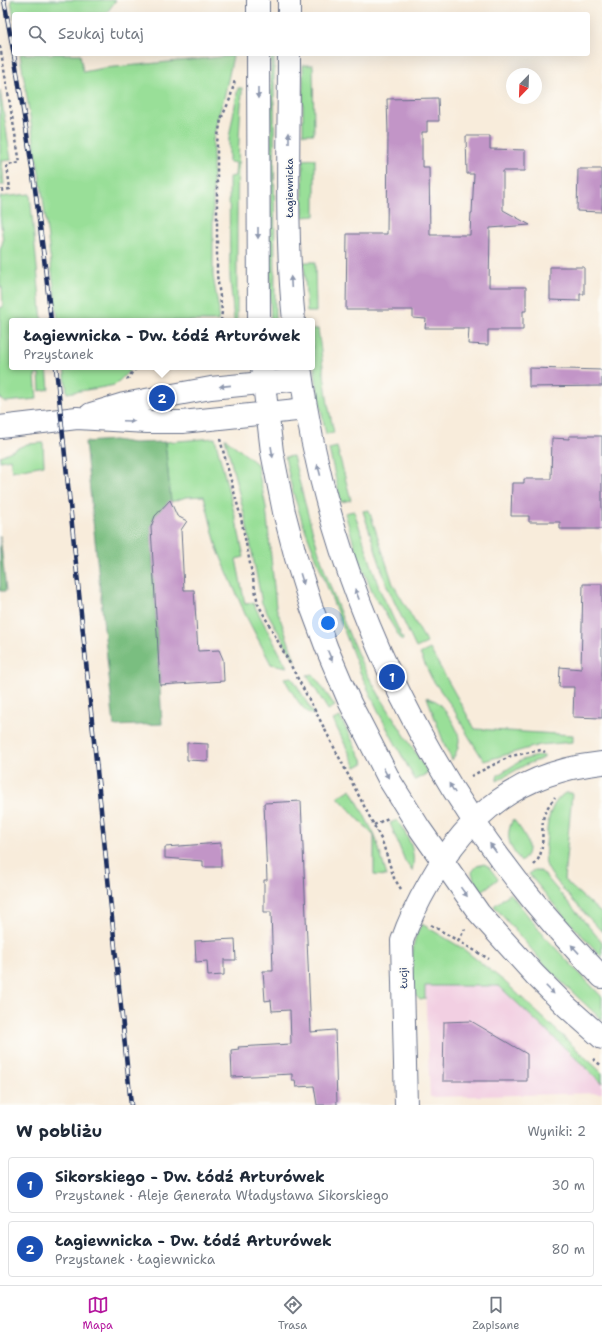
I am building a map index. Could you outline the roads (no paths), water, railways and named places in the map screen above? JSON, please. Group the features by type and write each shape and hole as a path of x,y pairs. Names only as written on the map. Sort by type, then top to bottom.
{"main road":[{"path":"258,0 258,12"},
{"path":"289,0 289,12"},
{"path":"258,56 259,318"},
{"name":"Łagiewnicka","path":"289,56 289,231 294,318"},
{"path":"0,427 76,418 124,404 212,388 263,375 300,373 317,460 332,519 347,566 371,630 414,722 444,776 523,889 563,936 602,977"},
{"path":"263,375 273,457 284,512 303,583 327,649 350,703 390,781 416,824 479,913 535,975 567,1007 602,1038"},
{"path":"76,418 147,422 182,422 306,409"},
{"name":"Łucji","path":"406,1105 402,941 410,919 441,861 474,821 503,798 525,784 556,771 602,763"}],"railway":[{"path":"4,0 12,46"},
{"path":"14,56 31,160 51,318"},
{"path":"56,370 131,1105"}],"place":[{"name":"Łagiewnicka - Dw. Łódź Arturówek","path":"162,398"},
{"name":"Sikorskiego - Dw. Łódź Arturówek","path":"392,677"}]}
